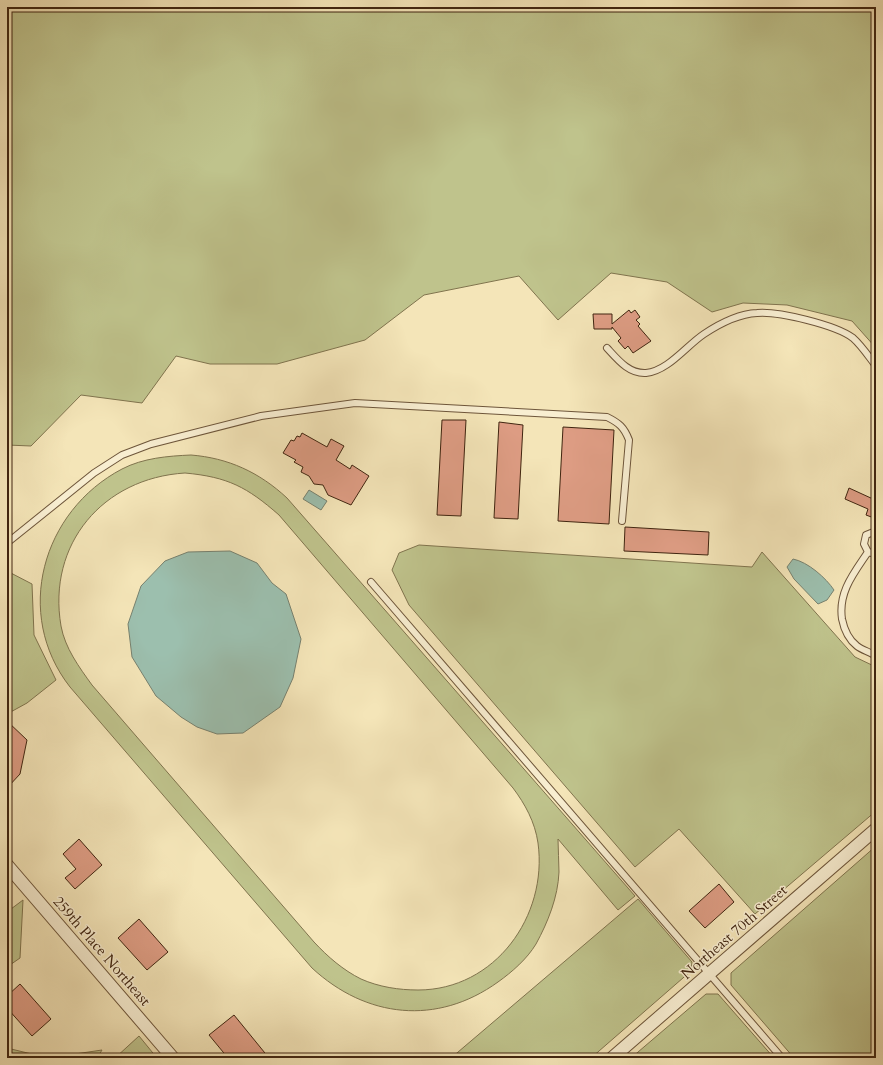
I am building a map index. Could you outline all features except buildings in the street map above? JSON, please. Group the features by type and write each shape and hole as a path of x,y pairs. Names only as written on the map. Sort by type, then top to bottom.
{"street":[{"name":"Northeast 70th Street","path":"612,1058 710,975 876,829"},
{"name":"259th Place Northeast","path":"7,865 173,1058"}],"lane":[{"path":"607,348 620,363 628,369 636,373 648,373 663,367 702,335 723,323 756,313 772,314 825,325 847,334 862,348 876,366"},
{"path":"7,543 94,473 122,455 151,444 261,416 355,403 606,418 617,422 624,428 629,440 622,521"},
{"path":"876,531 869,532 864,539 864,544 868,552 876,554"},
{"path":"868,552 849,580 842,596 841,607 844,626 849,637 857,646 876,656"},
{"path":"371,582 782,1058"}],"green space":[{"path":"7,7 876,7 876,348 852,321 787,305 743,303 712,312 667,282 611,273 558,320 519,276 424,295 365,340 277,364 210,364 176,356 142,403 81,395 31,446 7,445"},
{"path":"191,455 218,459 242,468 265,481 287,498 635,896 618,910 558,839 559,872 557,891 545,927 536,944 514,970 475,996 451,1005 427,1010 402,1010 378,1006 355,997 333,985 312,968 70,687 53,658 43,628 40,597 45,566 55,537 72,511 94,487 130,465 165,457","holes":["185,473 213,477 247,490 279,515 522,800 535,828 538,843 539,870 534,897 525,922 511,944 492,963 471,977 446,987 418,990 396,989 361,979 336,963 314,942 92,685 73,657 61,626 59,596 63,568 72,543 87,521 106,502 129,487 156,478"]},
{"path":"419,545 752,567 762,552 855,657 876,667 876,811 755,914 679,829 635,867 409,605 392,570 399,553"},
{"path":"7,571 32,584 34,635 56,680 27,703 7,714"},
{"path":"876,575 876,644 872,643"},
{"path":"876,846 876,1058 794,1058 731,985 731,973"},
{"path":"638,899 692,962 691,971 591,1058 485,1058 482,1056 451,1058"},
{"path":"23,900 20,958 7,967 7,912"},
{"path":"706,994 718,994 774,1058 631,1058"},
{"path":"139,1036 157,1058 115,1058"},
{"path":"7,1048 48,1058 7,1058"},
{"path":"102,1050 97,1058 48,1058"}],"shaded area":[{"path":"309,490 327,501 321,510 303,499"},
{"path":"230,551 257,563 272,583 286,594 301,639 293,678 280,707 243,733 217,734 197,727 181,717 156,696 132,657 128,624 141,586 165,561 188,552"},
{"path":"793,559 805,563 831,585 834,590 827,600 818,604 794,579 787,567"}]}
